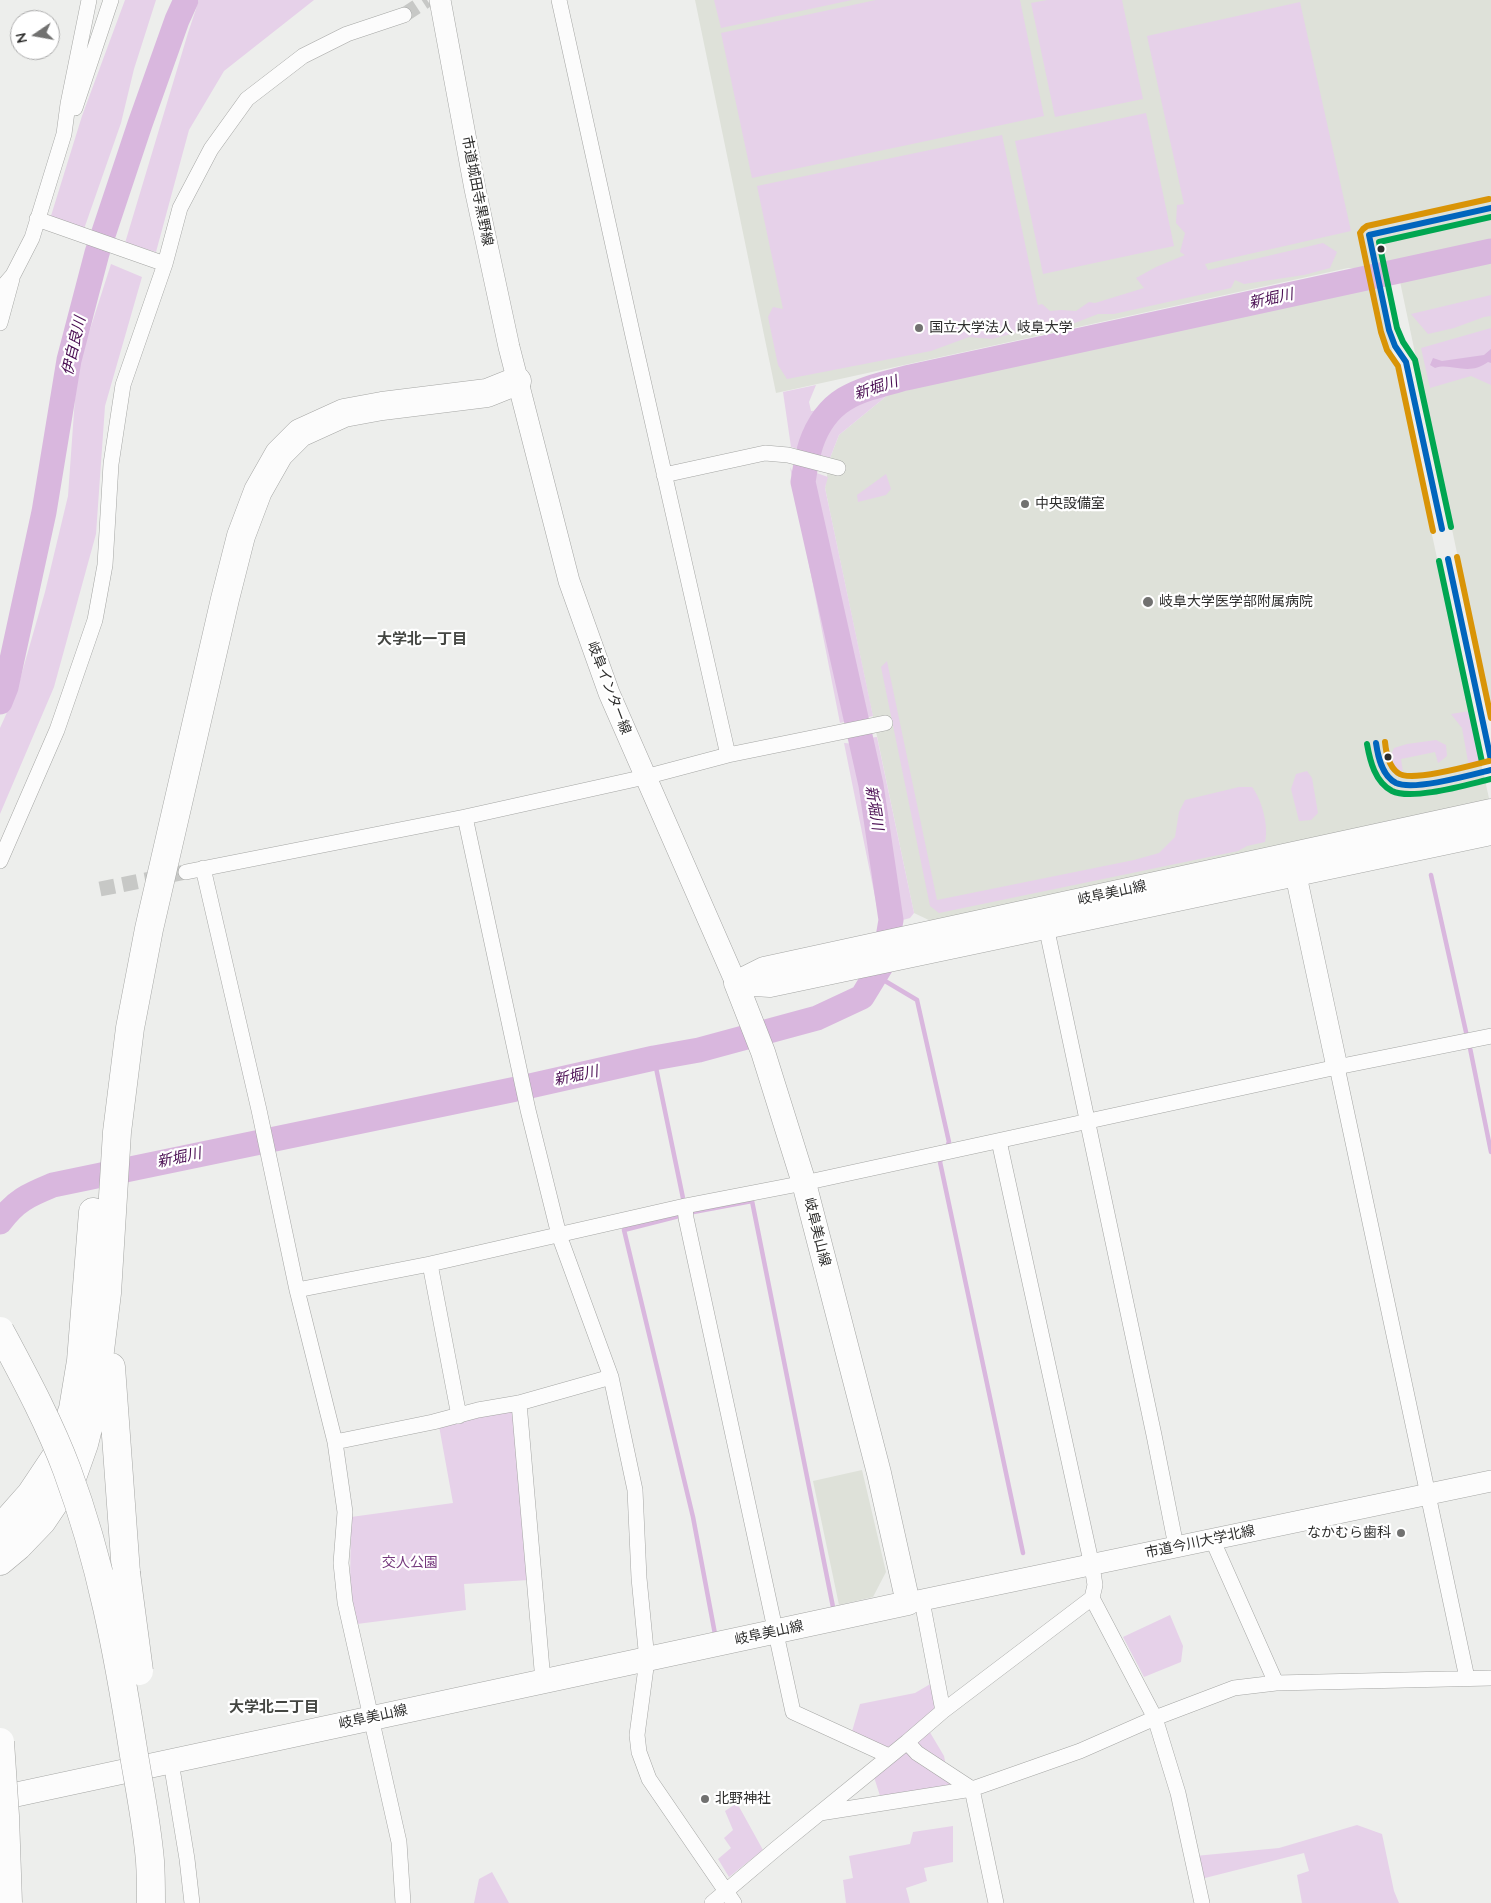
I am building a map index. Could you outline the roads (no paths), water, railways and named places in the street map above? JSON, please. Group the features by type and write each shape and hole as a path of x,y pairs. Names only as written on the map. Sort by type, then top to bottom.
{"highway":[{"path":"1,1528 31,1494 57,1455 73,1409 103,1205 113,1026 132,922 207,601 246,483 268,444 297,416 342,398 385,389 482,379 517,381"},
{"path":"103,1205 114,1421 126,1573 168,1874 170,1903"},
{"path":"0,1561 18,1546 42,1521 73,1475 84,1444 93,1408 107,1293"},
{"path":"0,1330 42,1413 66,1468 87,1527 104,1589 118,1651 143,1812 150,1862 151,1903"},
{"path":"0,1742 8,1903"}],"main road":[{"name":"岐阜美山線","path":"918,944 1046,926 1293,864 1491,811"},
{"name":"岐阜美山線","path":"0,1798 915,1602 876,1464 804,1183 763,1052 736,983 770,985 868,955 1293,864 1491,833"}],"street":[{"path":"0,323 13,275 32,238 44,221 64,134 68,104 89,0"},
{"path":"64,134 76,106 111,0"},
{"name":"市道城田寺黒野線","path":"440,0 477,199 517,381"},
{"path":"559,0 728,755"},
{"path":"0,861 57,730 95,620 105,565 110,464 123,385 160,263 180,208 211,149 247,99 303,56 347,34 404,15"},
{"path":"44,221 160,263"},
{"path":"0,290 13,275"},
{"name":"岐阜インター線","path":"517,381 569,581 609,693 736,983"},
{"path":"664,475 766,453 788,454 838,468"},
{"path":"186,872 465,817 645,777 728,755 885,723"},
{"path":"465,817 528,1110 559,1235 611,1377 636,1490 639,1578 647,1660 637,1735 639,1752 649,1779 730,1897"},
{"path":"1293,864 1466,1678"},
{"path":"204,868 297,1290 334,1442 344,1512 341,1563 345,1602 399,1842 403,1903"},
{"path":"1046,926 1176,1546"},
{"path":"297,1290 430,1264 685,1206 804,1183 1337,1067 1491,1036"},
{"path":"712,1903 730,1897 820,1813 943,1711 1092,1598 1095,1585 1092,1566 999,1141"},
{"path":"685,1206 686,1218 793,1712 889,1756"},
{"path":"430,1264 459,1416"},
{"path":"334,1442 459,1416 478,1410 519,1403 611,1377"},
{"path":"519,1403 543,1681"},
{"name":"市道今川大学北線","path":"915,1602 1092,1566 1212,1538 1491,1481"},
{"path":"1212,1538 1276,1683"},
{"path":"1092,1598 1155,1718 1178,1793 1202,1903"},
{"path":"915,1602 943,1711"},
{"path":"820,1813 972,1789 1080,1751 1155,1718 1234,1688 1276,1683 1491,1678"},
{"path":"907,1742 917,1753 972,1789 996,1903"},
{"path":"171,1762 187,1859 192,1903"}],"waterway":[{"name":"伊自良川","path":"0,702 6,687 44,512 69,360 97,253 140,124 186,0"},
{"name":"新堀川","path":"0,1222 17,1203 53,1185 699,1050 817,1018 862,997 884,961 891,920 871,785 803,482 811,444 818,428 827,415 848,397 875,386 906,378 1491,251"},
{"path":"1431,875 1466,1032"},
{"path":"875,975 917,1000 949,1142 946,1149"},
{"path":"1470,1048 1491,1152"},
{"path":"654,1058 684,1203"},
{"path":"943,1156 940,1162 1023,1553"},
{"path":"688,1213 752,1201 834,1612"},
{"path":"683,1215 624,1230 693,1517 715,1634"}],"tunnel":[{"path":"404,15 427,0"},
{"path":"100,889 186,872"}],"place":[{"name":"国立大学法人 岐阜大学","path":"919,328"},
{"name":"中央設備室","path":"1025,504"},
{"name":"岐阜大学医学部附属病院","path":"1148,602"},
{"name":"なかむら歯科","path":"1401,1533"},
{"name":"北野神社","path":"705,1799"}],"district":[{"name":"大学北一丁目","path":"422,639"},
{"name":"大学北二丁目","path":"274,1707"}],"park label":[{"name":"交人公園","path":"410,1563"}]}
